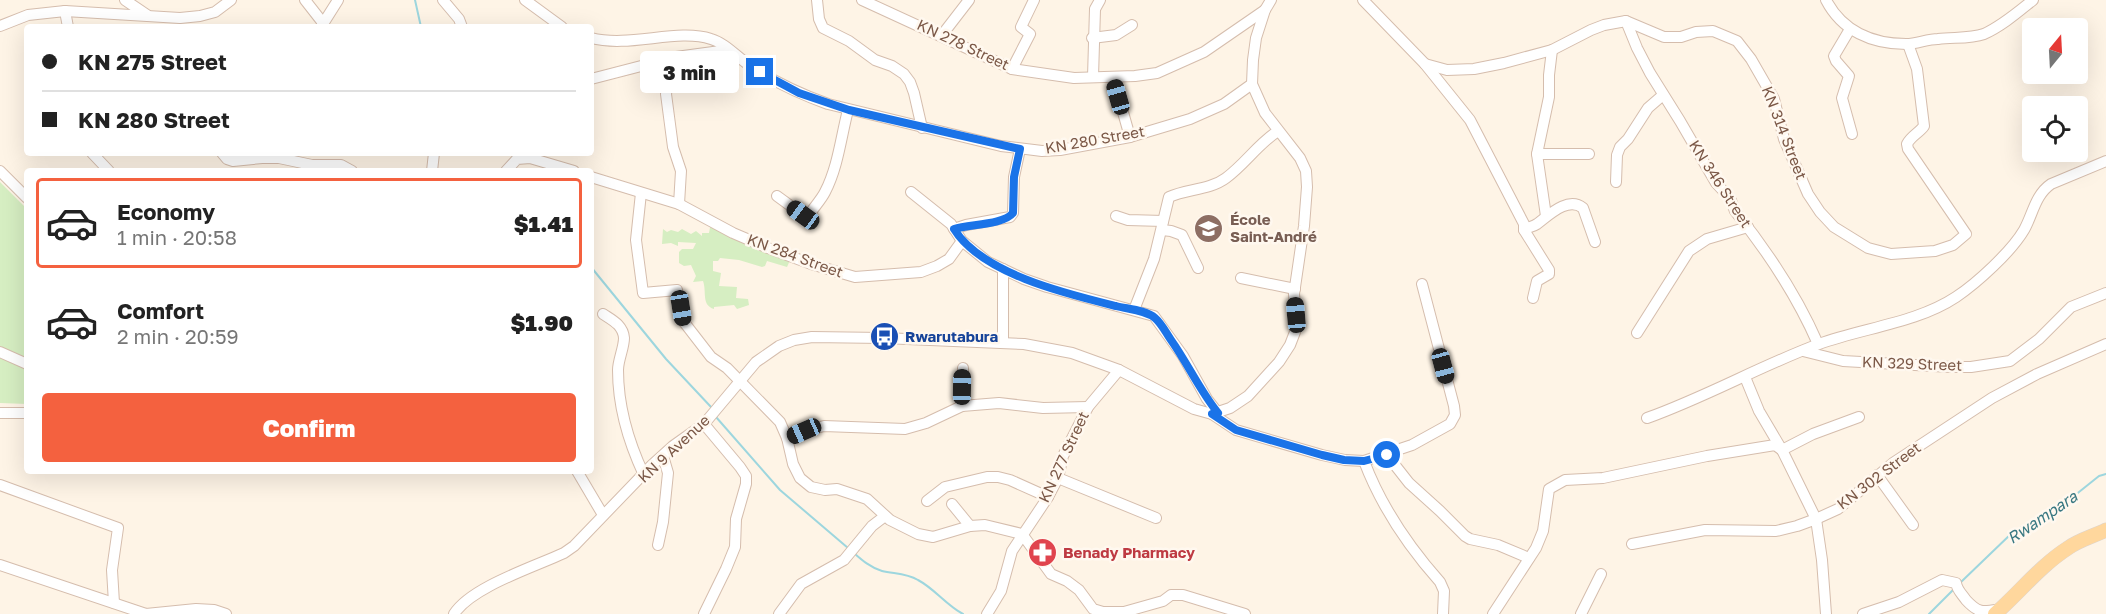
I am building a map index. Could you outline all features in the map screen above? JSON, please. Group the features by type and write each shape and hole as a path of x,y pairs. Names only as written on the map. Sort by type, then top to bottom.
{"main road":[{"path":"1998,611 2025,584 2070,546 2103,533"}],"street":[{"path":"125,0 149,16"},
{"path":"0,26 28,15 65,11 180,18 200,16 215,12 231,0"},
{"path":"305,0 321,24"},
{"path":"323,24 338,0"},
{"path":"443,0 461,24"},
{"path":"525,0 558,24"},
{"path":"817,0 819,19 823,28 849,41 875,60 892,66 904,74 914,93 922,128"},
{"name":"KN 278 Street","path":"862,0 880,4 962,47 1012,69 1074,78 1157,73 1204,52 1265,10"},
{"path":"942,35 969,0"},
{"path":"1012,69 1030,34 1021,27 1034,0"},
{"path":"1093,77 1092,38 1095,9 1100,0"},
{"path":"1215,413 1230,408 1248,396 1279,362 1295,332 1295,289 1304,226 1306,171 1300,158 1265,113 1252,84 1256,39 1265,10 1271,0"},
{"path":"1363,0 1425,64 1470,120 1524,224 1524,230 1550,270 1549,274 1537,281 1533,298"},
{"path":"1829,2 1842,23 1868,39 1908,44 1929,39 1972,37 1984,34 2006,21 2033,0"},
{"path":"65,11 67,24"},
{"path":"1425,64 1447,70 1474,69 1552,50 1591,30 1626,21"},
{"name":"KN 314 Street","path":"1626,21 1664,37 1681,37 1696,32 1713,31 1737,41 1751,58 1774,99 1784,139 1808,194 1820,212 1834,227 1868,248 1891,254 1935,251 1953,245 1966,234 1908,149 1907,144 1910,138 1918,134 1924,126 1917,69 1908,44"},
{"name":"KN 346 Street","path":"1626,21 1637,48 1704,165 1730,198 1735,211 1787,283 1805,314 1818,344"},
{"path":"1092,38 1116,35 1132,25"},
{"path":"1850,29 1834,56 1849,76 1842,96 1852,134"},
{"name":"KN 280 Street","path":"594,38 627,42 690,36 713,39 771,79 799,93 849,110 1020,149 1060,150 1130,137 1200,115 1224,104 1252,84"},
{"path":"594,78 676,57 728,50"},
{"path":"1546,216 1537,154 1549,97 1552,50"},
{"path":"676,57 669,75 666,94 673,147 681,171 679,204"},
{"path":"1113,77 1130,137"},
{"path":"1616,182 1617,154 1620,147 1628,139 1648,108 1663,94"},
{"path":"777,196 803,215 809,215 824,195 835,167 849,110"},
{"path":"1134,310 1154,259 1169,197 1192,192 1225,179 1265,140 1278,131"},
{"path":"954,229 1010,217 1013,213 1014,177 1020,149"},
{"path":"1537,154 1589,154"},
{"path":"95,156 106,168"},
{"path":"224,156 233,161 272,156"},
{"path":"280,156 312,165 339,168"},
{"path":"509,168 517,159 530,158 564,168"},
{"path":"1647,418 1678,407 1818,344 1927,311 1956,297 2011,249 2024,230 2044,189 2106,161"},
{"path":"0,171 24,195"},
{"name":"KN 284 Street","path":"594,178 679,204 733,233 768,248 855,277 921,272 949,259 962,241"},
{"path":"911,192 951,224 962,241 988,262 1024,279 1067,293 1154,316 1183,356 1215,413 1236,430 1344,460 1364,461 1412,445 1450,424 1455,415 1422,284"},
{"path":"641,193 636,240 642,293 677,290 683,321 711,357 727,368 780,422 787,438 793,464 800,478 811,487 825,490 837,489 867,499 885,516 918,534 933,537 970,526 985,525 1022,534 1051,574 1067,580 1079,590 1093,609 1103,612 1124,612 1163,601 1171,595 1183,595 1245,614"},
{"path":"1524,230 1559,208 1570,204 1579,205 1583,208 1595,242"},
{"path":"1116,216 1163,225 1182,235 1198,268"},
{"path":"1637,333 1689,251 1707,239 1748,227"},
{"path":"1003,269 1003,343"},
{"path":"1241,278 1295,289"},
{"name":"KN 329 Street","path":"1803,351 1843,361 1951,368 2010,361 2039,339 2071,307 2106,293"},
{"path":"603,314 618,323 624,337 618,368 621,410 629,443 644,475"},
{"name":"KN 9 Avenue","path":"454,614 472,595 564,553 574,546 673,446 704,424 756,362 794,340 812,337 1024,344 1072,353 1138,378 1194,410 1215,413"},
{"name":"KN 302 Street","path":"1632,544 1705,530 1776,531 1816,519 1838,509 1877,475 1992,398 2037,374 2106,344"},
{"path":"0,352 24,363"},
{"path":"962,406 963,368"},
{"name":"KN 277 Street","path":"987,614 1001,591 1012,551 1048,497 1058,478 1063,456 1088,407 1119,370"},
{"path":"1745,377 1759,411 1782,450 1816,519 1826,614"},
{"path":"787,438 824,426 905,429 926,423 962,406 999,403 1043,408 1088,407"},
{"path":"0,413 24,412"},
{"path":"1782,450 1813,434 1859,417"},
{"path":"704,424 746,476 746,484 736,519 735,547 704,614"},
{"path":"1493,614 1536,548 1543,531 1549,489 1565,480 1603,478 1707,456 1775,445 1782,450"},
{"path":"1387,455 1409,483 1465,536 1498,545 1529,558"},
{"path":"658,545 668,473 663,456"},
{"path":"1364,461 1372,482 1392,518 1440,582 1443,591 1443,614"},
{"path":"580,474 603,515"},
{"path":"1877,475 1913,525"},
{"path":"927,501 945,487 987,477 1010,480 1048,497"},
{"path":"1058,478 1156,518"},
{"path":"0,485 118,528 112,570 114,603"},
{"path":"952,504 970,526"},
{"path":"783,613 801,584 844,560 872,526 885,516"},
{"path":"0,565 146,614 196,609 214,610 226,614"},
{"path":"1581,614 1602,574"},
{"path":"1863,614 1899,602 1942,580 1956,586 1975,609 1987,612 1998,611"}],"green space":[{"path":"0,182 24,206 24,404 0,403"},
{"path":"711,222 791,258 787,267 767,261 762,267 739,260 720,258 718,261 713,261 713,271 721,273 719,286 737,287 736,298 748,299 749,305 737,309 734,305 714,307 714,309 710,307 706,301 703,281 693,282 696,276 691,265 684,266 679,263 679,252 682,249 693,249 696,243 678,242 678,246 671,243 662,244 663,229 667,232 671,230 678,232 682,229 691,234 696,231 702,236 702,233 709,233"}],"waterway":[{"path":"415,0 420,24"},
{"path":"594,271 666,359 711,407"},
{"path":"716,417 780,490 848,548"},
{"name":"Rwampara","path":"1961,582 2013,532 2074,496 2099,476 2106,474"},
{"path":"854,553 878,570 918,580 963,614"},
{"name":"Rwampara","path":"1929,614 1955,588"}],"place":[{"name":"École Saint-André","path":"1209,229"},
{"name":"Rwarutabura","path":"884,337"},
{"name":"Benady Pharmacy","path":"1042,553"}],"route":[{"path":"760,72 799,93 828,104 1020,149 1014,177 1013,213 1005,219 954,229 962,241 988,262 1024,279 1154,316 1183,356 1207,399 1218,413 1212,414 1236,430 1344,460 1364,461 1387,455"}]}
